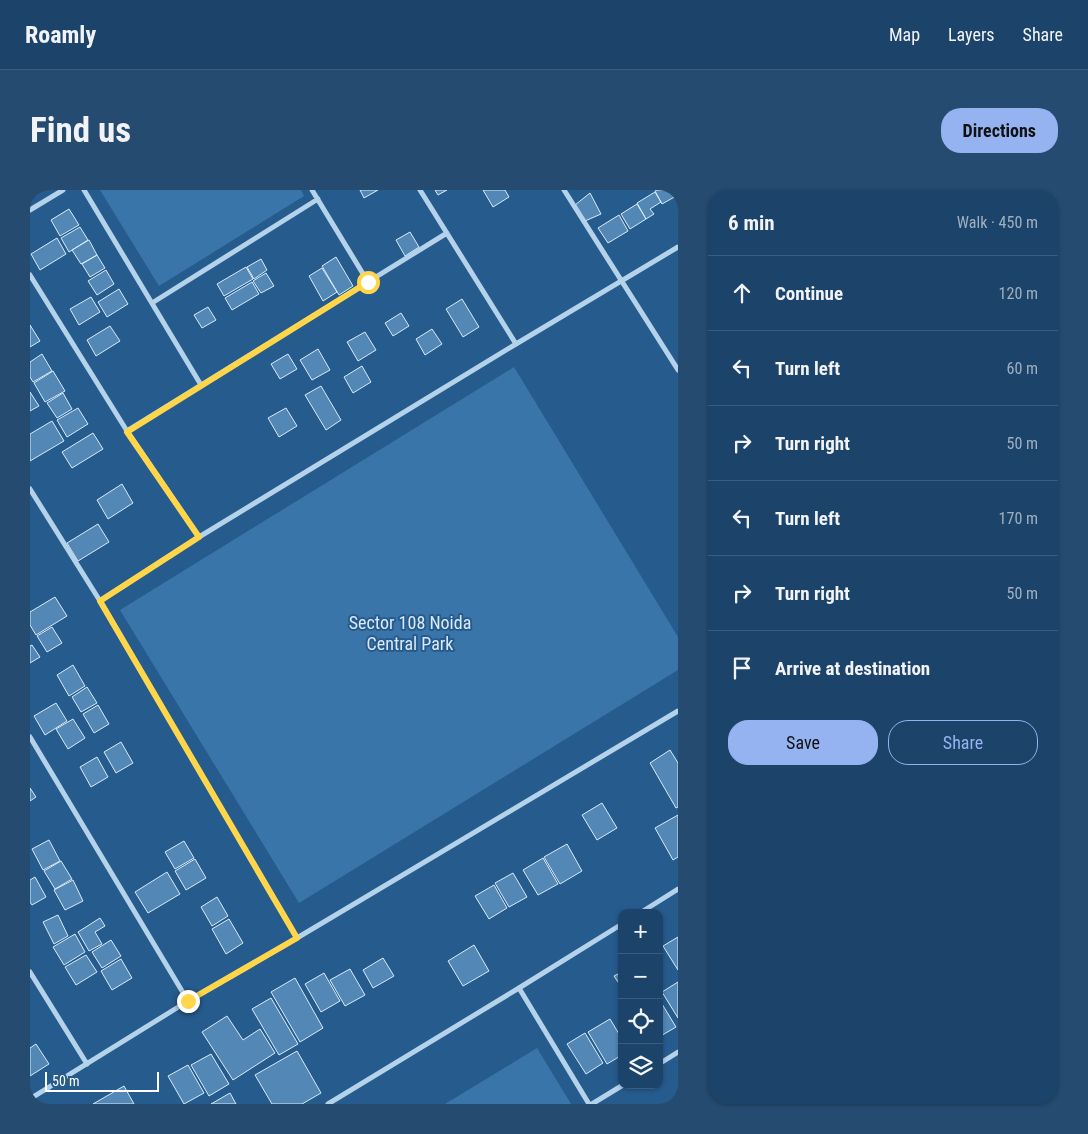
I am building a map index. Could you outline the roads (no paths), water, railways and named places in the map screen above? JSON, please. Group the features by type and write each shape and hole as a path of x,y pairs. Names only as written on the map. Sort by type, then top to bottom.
{"street":[{"path":"30,210 63,190"},
{"path":"84,190 201,385"},
{"path":"312,190 368,282"},
{"path":"420,190 516,344"},
{"path":"564,190 678,370"},
{"path":"152,303 318,199"},
{"path":"127,432 447,234"},
{"path":"100,601 199,537 678,247"},
{"path":"30,275 127,432 199,537"},
{"path":"30,489 100,601 297,938"},
{"path":"30,1099 188,1001 678,710"},
{"path":"30,737 188,1001"},
{"path":"646,909 678,889"},
{"path":"329,1104 618,926"},
{"path":"30,972 87,1064"},
{"path":"519,988 591,1104 618,1088"},
{"path":"663,1061 678,1052"}],"park label":[{"name":"Sector 108 Noida Central Park","path":"410,633"}]}
